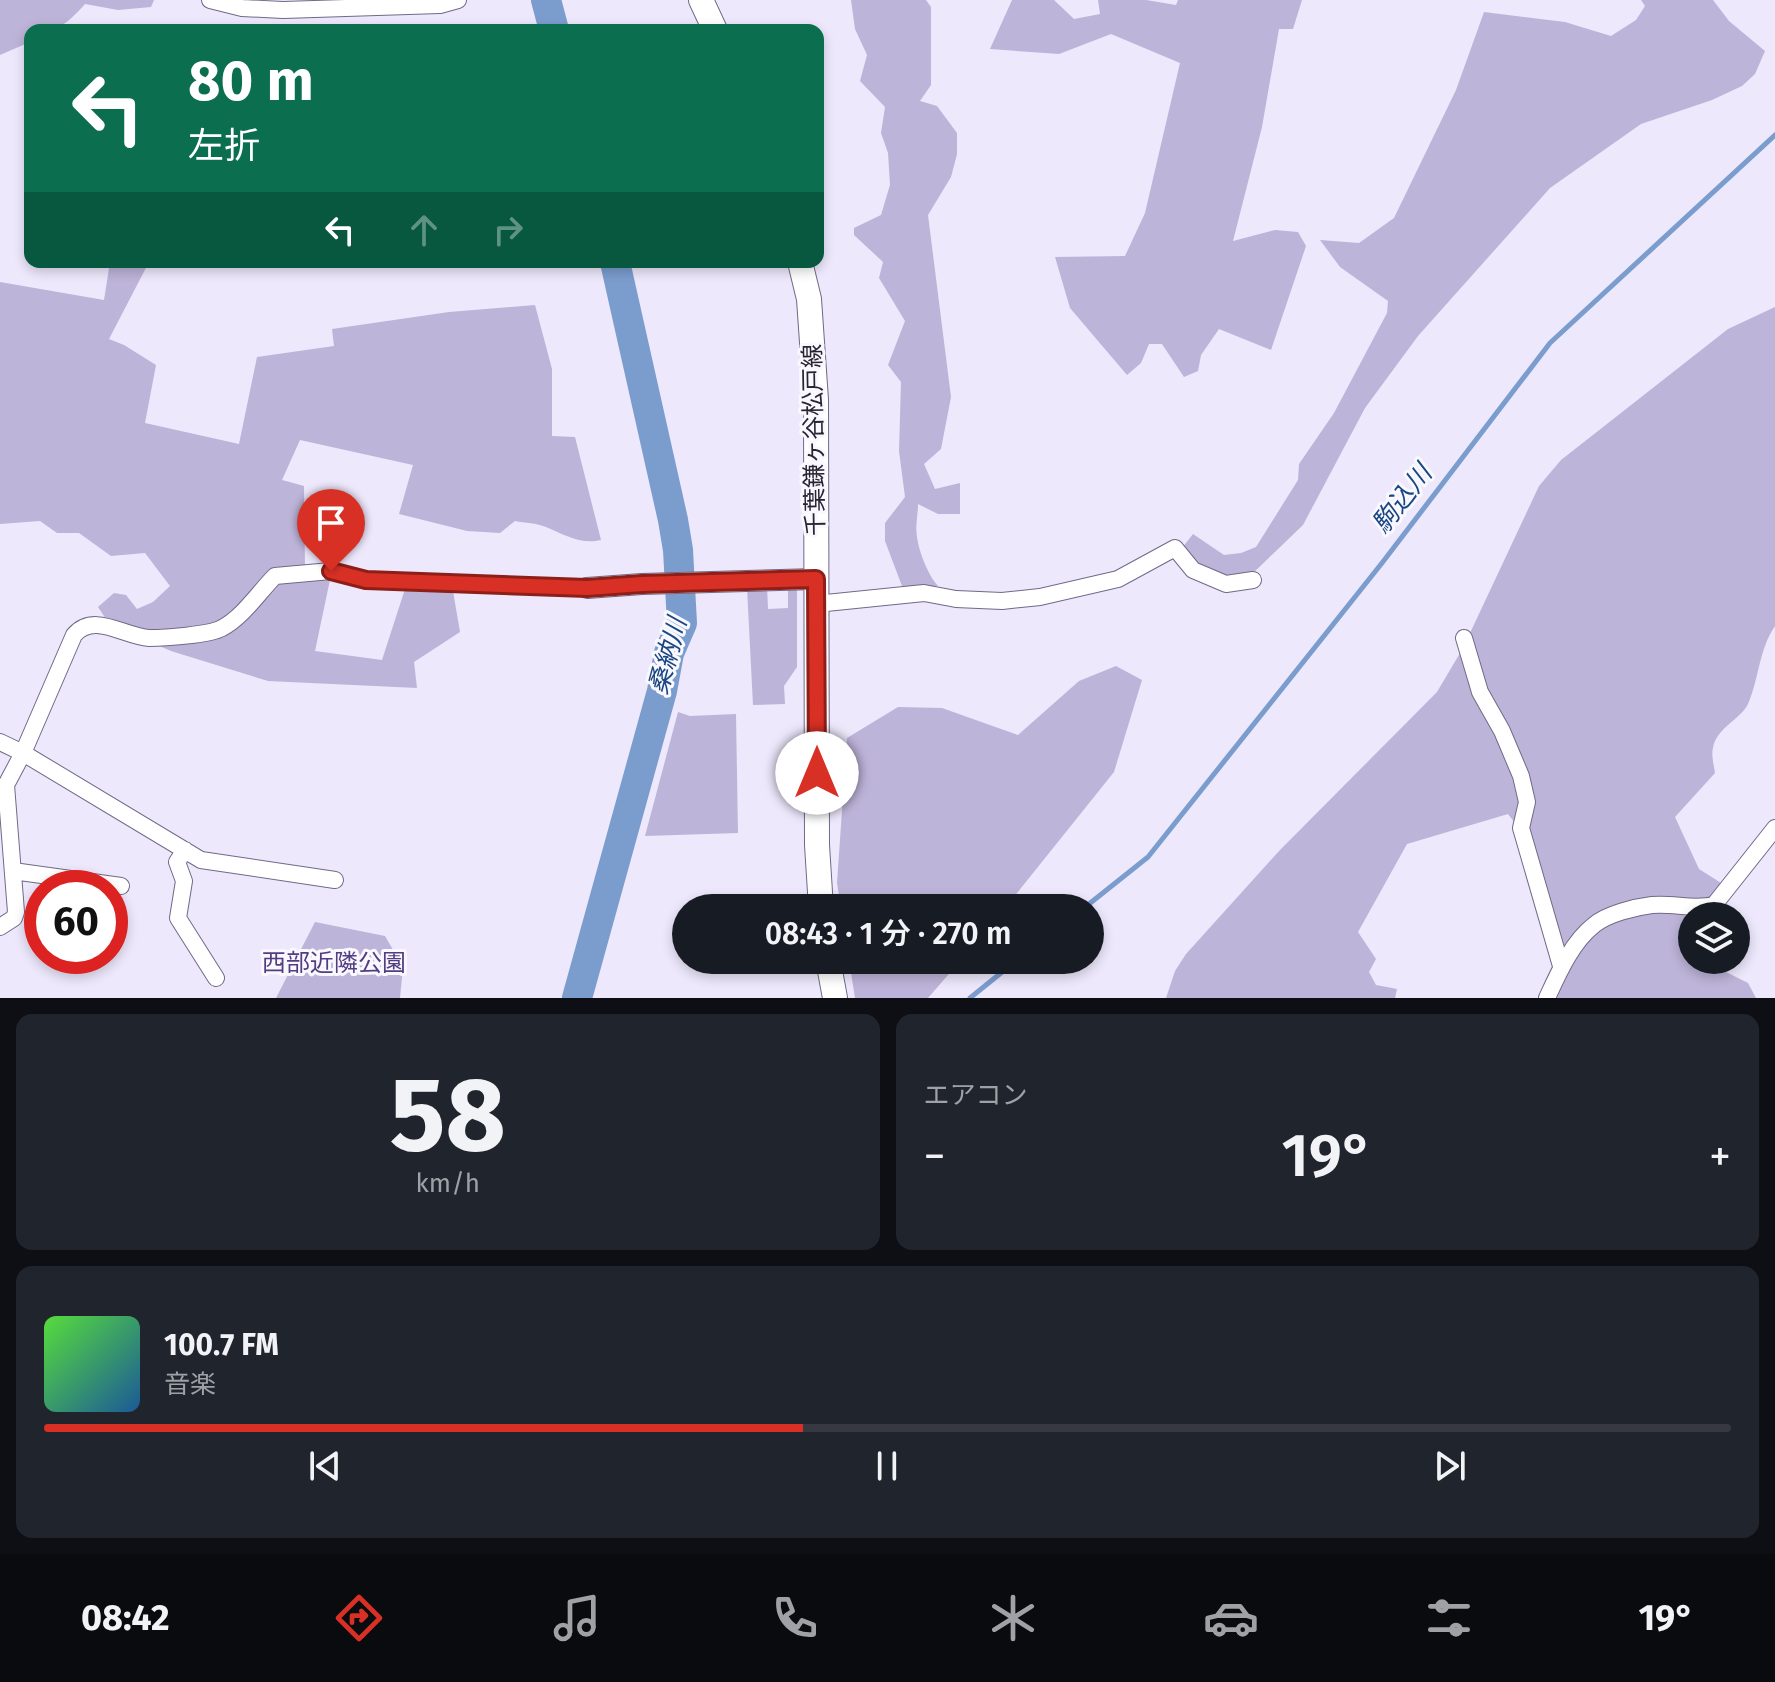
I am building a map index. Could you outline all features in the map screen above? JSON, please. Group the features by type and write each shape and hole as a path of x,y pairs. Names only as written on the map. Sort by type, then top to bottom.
{"main road":[{"path":"701,0 712,24"},
{"name":"千葉鎌ヶ谷松戸線","path":"801,268 809,299 813,341 817,845 820,894"},
{"path":"831,974 835,998"}],"street":[{"path":"210,0 242,8 283,10 440,5 454,1"},
{"path":"816,604 924,593 956,599 1002,601 1040,597 1118,579 1175,548 1193,570 1226,584 1253,580"},
{"path":"0,927 14,918 16,912 4,813 6,785 74,635 82,627 93,624 148,638 220,630 233,621 275,576 331,571 366,580 587,588 816,579"},
{"path":"1464,638 1480,692 1502,731 1521,776 1527,802 1521,828 1561,966"},
{"path":"0,742 201,860 335,880"},
{"path":"1547,998 1561,966 1594,924 1622,912 1654,905 1699,909 1714,905 1775,828"},
{"path":"185,850 177,862 184,881 178,918 216,978"},
{"path":"13,871 24,873"}],"green space":[{"path":"0,0 154,0 151,7 118,10 85,4 62,24 24,24 24,45 0,55"},
{"path":"851,0 926,0 931,7 931,85 920,101 937,106 957,133 957,154 951,177 928,215 951,397 941,449 924,464 935,489 960,483 960,514 938,514 918,504 918,543 927,570 938,586 902,586 885,541 885,523 905,497 899,451 901,382 888,365 905,321 879,278 883,262 854,235 854,228 881,215 890,185 888,153 881,133 885,107 860,81 867,55 855,29"},
{"path":"1012,0 1054,0 1074,19 1100,14 1098,0 1146,0 1176,5 1178,0 1302,0 1293,29 1279,29 1262,127 1233,241 1275,230 1298,232 1306,246 1271,350 1219,329 1201,355 1198,371 1184,377 1162,344 1149,344 1141,363 1127,375 1070,308 1055,257 1125,256 1145,213 1180,63 1111,34 1059,54 990,49"},
{"path":"1641,0 1713,0 1729,21 1765,51 1755,74 1742,86 1712,100 1641,124 1550,188 1418,336 1365,408 1303,525 1249,577 1226,580 1194,565 1182,548 1193,534 1224,555 1256,547 1298,480 1299,464 1334,413 1387,313 1388,301 1340,267 1320,240 1359,243 1394,218 1456,90 1484,12 1565,22 1611,36 1636,20 1645,6"},
{"path":"109,268 146,268 109,339 156,365 145,423 239,444 257,357 334,346 332,329 449,312 535,305 552,369 552,436 575,437 601,540 580,540 542,526 515,521 500,533 467,531 399,514 413,465 300,440 282,480 304,486 305,569 269,573 229,619 217,626 148,632 108,622 98,607 114,593 126,595 137,609 153,602 170,586 145,553 111,556 79,533 57,533 40,521 0,524 0,282 104,300"},
{"path":"1775,307 1775,626 1766,644 1748,704 1715,741 1712,754 1715,773 1675,817 1699,869 1729,888 1726,902 1678,902 1678,974 1730,974 1748,983 1756,998 1554,998 1566,969 1518,827 1508,814 1407,844 1358,932 1376,959 1369,972 1376,985 1397,989 1395,998 1166,998 1175,971 1186,954 1280,850 1437,692 1463,648 1539,486 1561,460 1728,329"},
{"path":"331,575 315,651 382,660 405,589 453,591 460,632 414,662 417,688 268,681 148,641 199,636 277,580"},
{"path":"767,585 768,609 788,608 788,586 797,586 797,667 784,686 785,704 753,705 747,588"},
{"path":"1116,666 1142,680 1114,772 1016,894 839,894 847,738 898,707 942,708 1018,735 1079,681"},
{"path":"678,712 690,716 736,714 738,833 645,836"},
{"name":"西部近隣公園","path":"315,922 385,936 403,967 400,998 276,998"},
{"path":"851,974 949,974 928,998 855,998"}],"waterway":[{"name":"桑納川","path":"546,0 552,24"},
{"name":"駒込川","path":"1102,894 1148,857 1382,563 1550,343 1775,135"},
{"name":"桑納川","path":"577,998 662,691 669,653 682,623 673,520 616,268"},
{"name":"駒込川","path":"970,998 1000,974"}],"route":[{"path":"331,571 366,580 587,588 816,579 817,773"}]}
